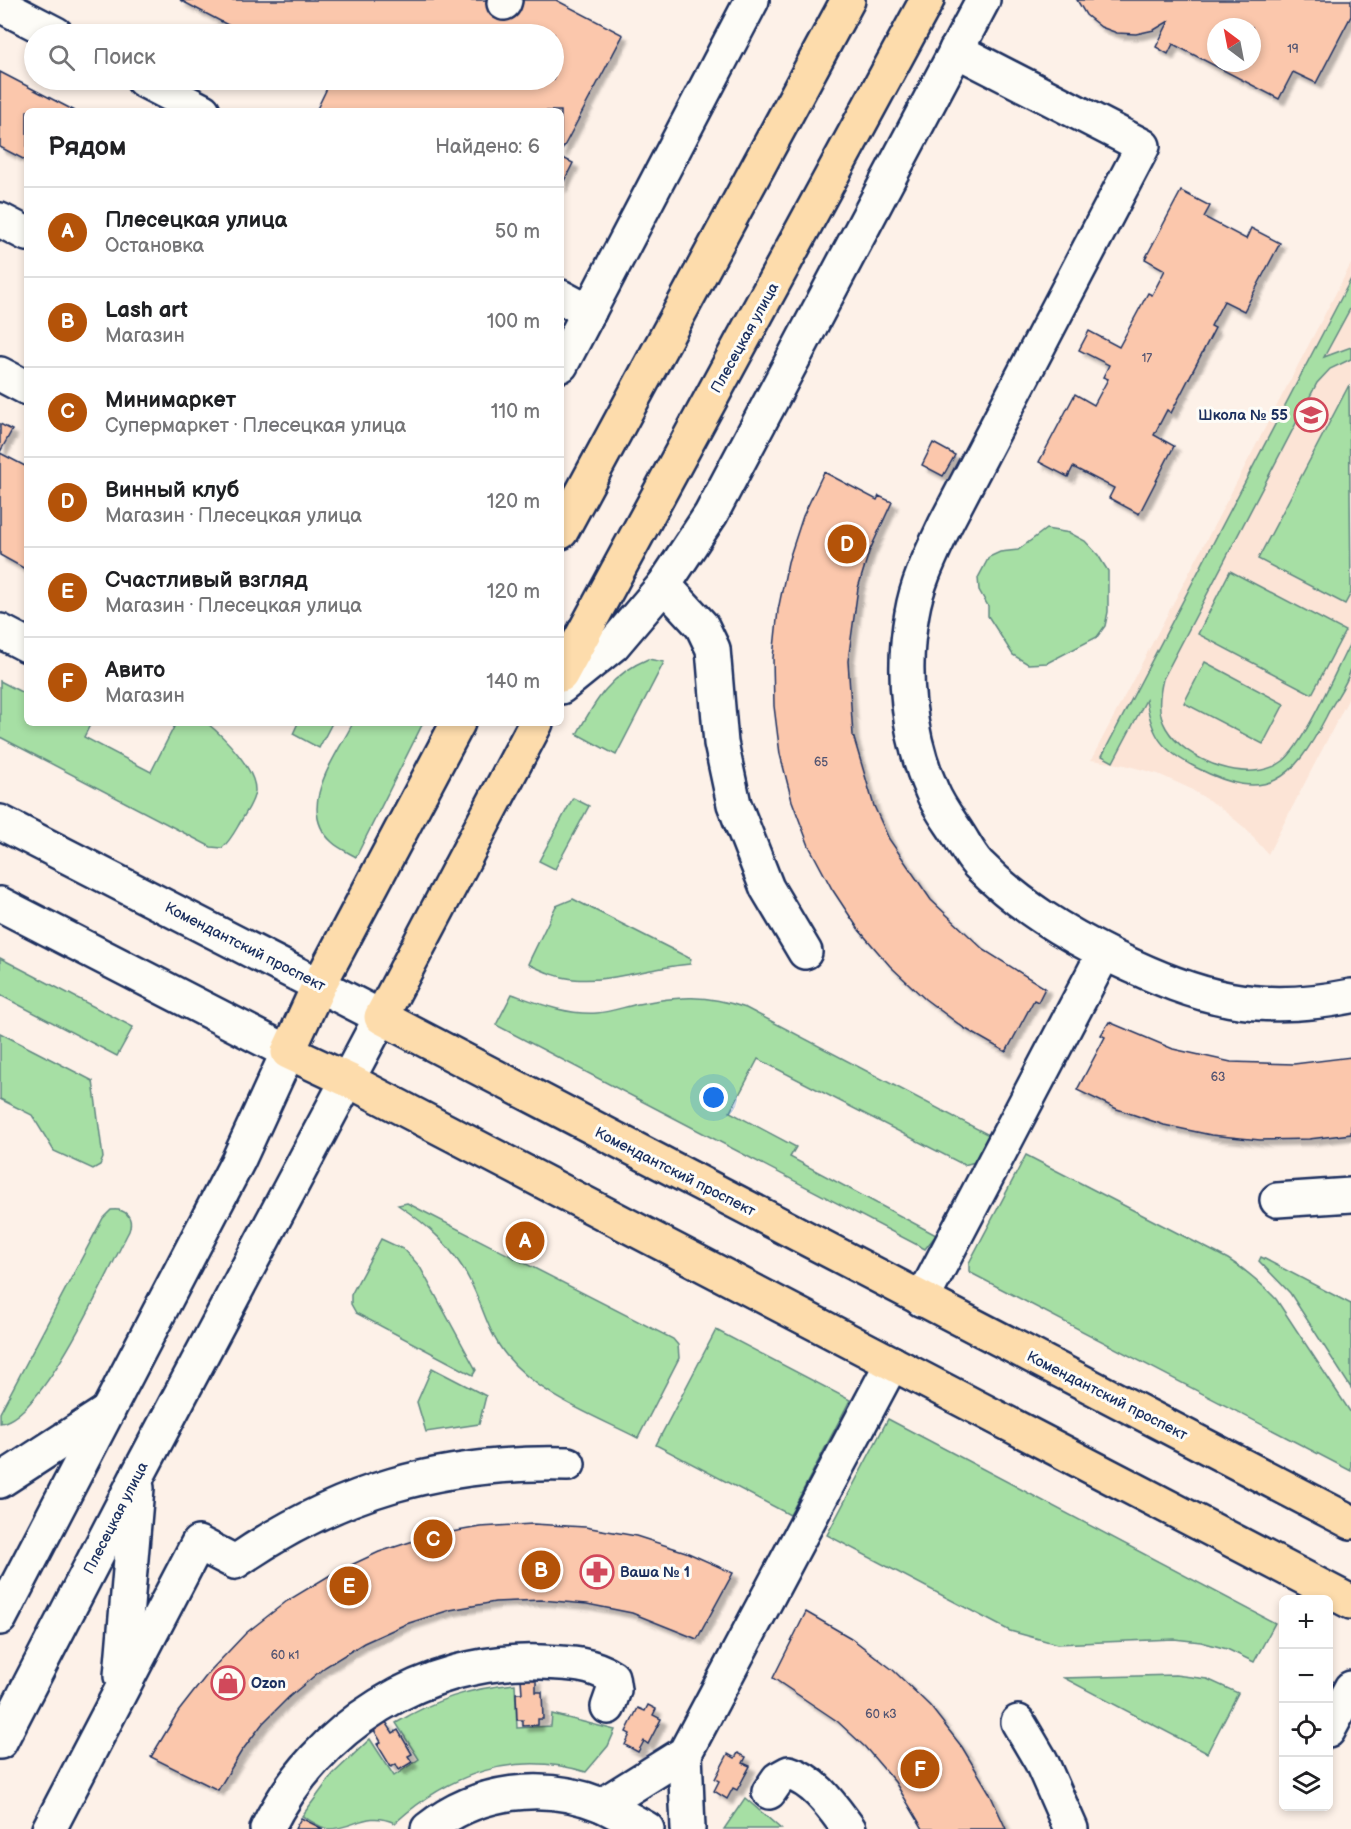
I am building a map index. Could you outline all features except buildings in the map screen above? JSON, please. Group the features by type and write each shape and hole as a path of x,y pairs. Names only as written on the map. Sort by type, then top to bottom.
{"main road":[{"path":"564,526 848,0"},
{"name":"Плесецкая улица","path":"564,669 927,0"},
{"path":"456,726 319,985 288,1052 348,1080 1351,1602"},
{"name":"Плесецкая улица","path":"381,1017 534,726"},
{"name":"Комендантский проспект","path":"381,1017 1351,1522"}],"street":[{"path":"564,685 613,645 664,585 711,514 982,0"},
{"path":"564,352 575,305 749,1"},
{"path":"0,5 37,24"},
{"path":"956,50 1143,146 945,525 924,573 912,613 906,674 911,724 932,791 976,862 1023,905 1060,930 1104,953 1187,990 1223,999 1290,1005 1351,996"},
{"path":"162,90 197,108"},
{"path":"0,220 24,232"},
{"path":"0,374 24,386"},
{"path":"664,585 702,626 713,649 721,743 734,804 766,888 805,952"},
{"path":"0,631 24,643"},
{"name":"Комендантский проспект","path":"0,822 381,1017"},
{"path":"0,904 288,1052 238,1161 0,1618"},
{"path":"922,1300 1104,953"},
{"name":"Плесецкая улица","path":"0,1742 139,1473 381,1017"},
{"path":"1276,1200 1351,1195"},
{"path":"602,1805 685,1753 892,1363"},
{"path":"0,1480 110,1410"},
{"path":"49,1829 198,1543 235,1562 311,1516 391,1484 471,1467 520,1463 568,1464"},
{"path":"119,1693 139,1473"},
{"path":"267,1829 278,1807 306,1767 341,1732 381,1703 425,1681 482,1666 521,1662 570,1664 602,1670 612,1677 614,1690 608,1707"},
{"path":"1333,1723 1351,1688"},
{"path":"1018,1722 1041,1761 1071,1829"},
{"path":"685,1753 688,1829"},
{"path":"769,1792 778,1779 789,1773 801,1777 825,1798 849,1829"},
{"path":"428,1829 445,1816 477,1801 522,1791 563,1793 602,1805 646,1829"}],"shaded area":[{"name":"Школа № 55","path":"1351,264 1351,694 1268,854 1245,828 1218,806 1189,788 1158,774 1125,765 1091,760"}],"green space":[{"path":"1351,279 1351,307 1324,357 1351,347 1351,359 1330,369 1317,383 1163,679 1160,710 1166,728 1188,751 1219,766 1253,771 1269,768 1283,761 1301,739 1351,641 1351,669 1346,681 1302,757 1289,771 1275,780 1260,785 1242,784 1221,779 1185,762 1161,742 1152,724 1146,700 1113,762 1102,756"},
{"path":"1349,385 1351,593 1345,604 1258,559"},
{"path":"1046,529 1070,533 1085,541 1098,555 1108,571 1108,612 1105,626 1097,637 1047,663 1028,664 1013,655 988,616 988,606 979,590 978,578 989,557 1000,552 1018,550"},
{"path":"1230,571 1345,631 1312,694 1198,634"},
{"path":"648,659 664,662 616,755 577,734 590,710 605,690 624,672"},
{"path":"1205,662 1284,704 1263,744 1184,703"},
{"path":"0,681 24,693 24,726 90,726 84,737 151,772 174,726 210,726 244,763 254,782 255,791 233,835 222,848 211,847 0,737"},
{"path":"297,726 330,726 319,748 293,734"},
{"path":"351,726 422,726 356,857 332,842 322,829 317,814 322,783"},
{"path":"573,798 589,806 555,869 539,861"},
{"path":"573,899 691,959 690,964 587,980 561,977 528,964 556,906"},
{"path":"0,958 133,1027 117,1056 0,995"},
{"path":"512,994 554,1008 586,1013 679,998 705,998 732,1003 746,1008 989,1135 975,1162 964,1165 758,1059 730,1112 796,1147 790,1157 936,1235 925,1249 496,1025"},
{"path":"0,1033 93,1081 103,1158 100,1165 93,1169 54,1151 32,1115 0,1099"},
{"path":"1026,1155 1228,1259 1265,1288 1276,1299 1351,1413 1351,1471 969,1272 969,1263"},
{"path":"407,1203 673,1339 678,1345 679,1358 638,1438 567,1403 534,1382 519,1369 500,1347 490,1329 464,1269 430,1229 398,1205"},
{"path":"111,1210 120,1210 127,1214 130,1222 129,1231 91,1307 54,1371 35,1397 17,1415 0,1423 0,1413 103,1218"},
{"path":"381,1239 405,1250 420,1267 476,1370 473,1375 356,1313 351,1304 351,1295"},
{"path":"1261,1257 1351,1304 1351,1388 1290,1293 1259,1261"},
{"path":"716,1330 850,1400 790,1515 656,1445"},
{"path":"432,1368 486,1396 479,1424 426,1432 417,1402"},
{"path":"888,1419 1275,1623 1254,1662 1227,1649 1201,1642 1174,1639 1057,1644 1010,1631 827,1535"},
{"path":"1175,1675 1207,1679 1238,1693 1207,1753 1064,1678"},
{"path":"515,1684 517,1728 551,1726 552,1714 615,1730 608,1746 586,1772 559,1766 533,1764 484,1771 437,1791 395,1823 376,1818 328,1829 302,1816 333,1774 370,1739 394,1776 419,1759 396,1723 453,1696"},
{"path":"745,1798 781,1829 724,1829"}],"place":[{"name":"Школа № 55","path":"1311,415"},
{"name":"Винный клуб","path":"847,544"},
{"name":"Плесецкая улица","path":"525,1241"},
{"name":"Минимаркет","path":"433,1539"},
{"name":"Lash art","path":"541,1570"},
{"name":"Ваша № 1","path":"597,1572"},
{"name":"Счастливый взгляд","path":"349,1586"},
{"name":"Ozon","path":"228,1683"},
{"name":"Авито","path":"920,1769"}]}
